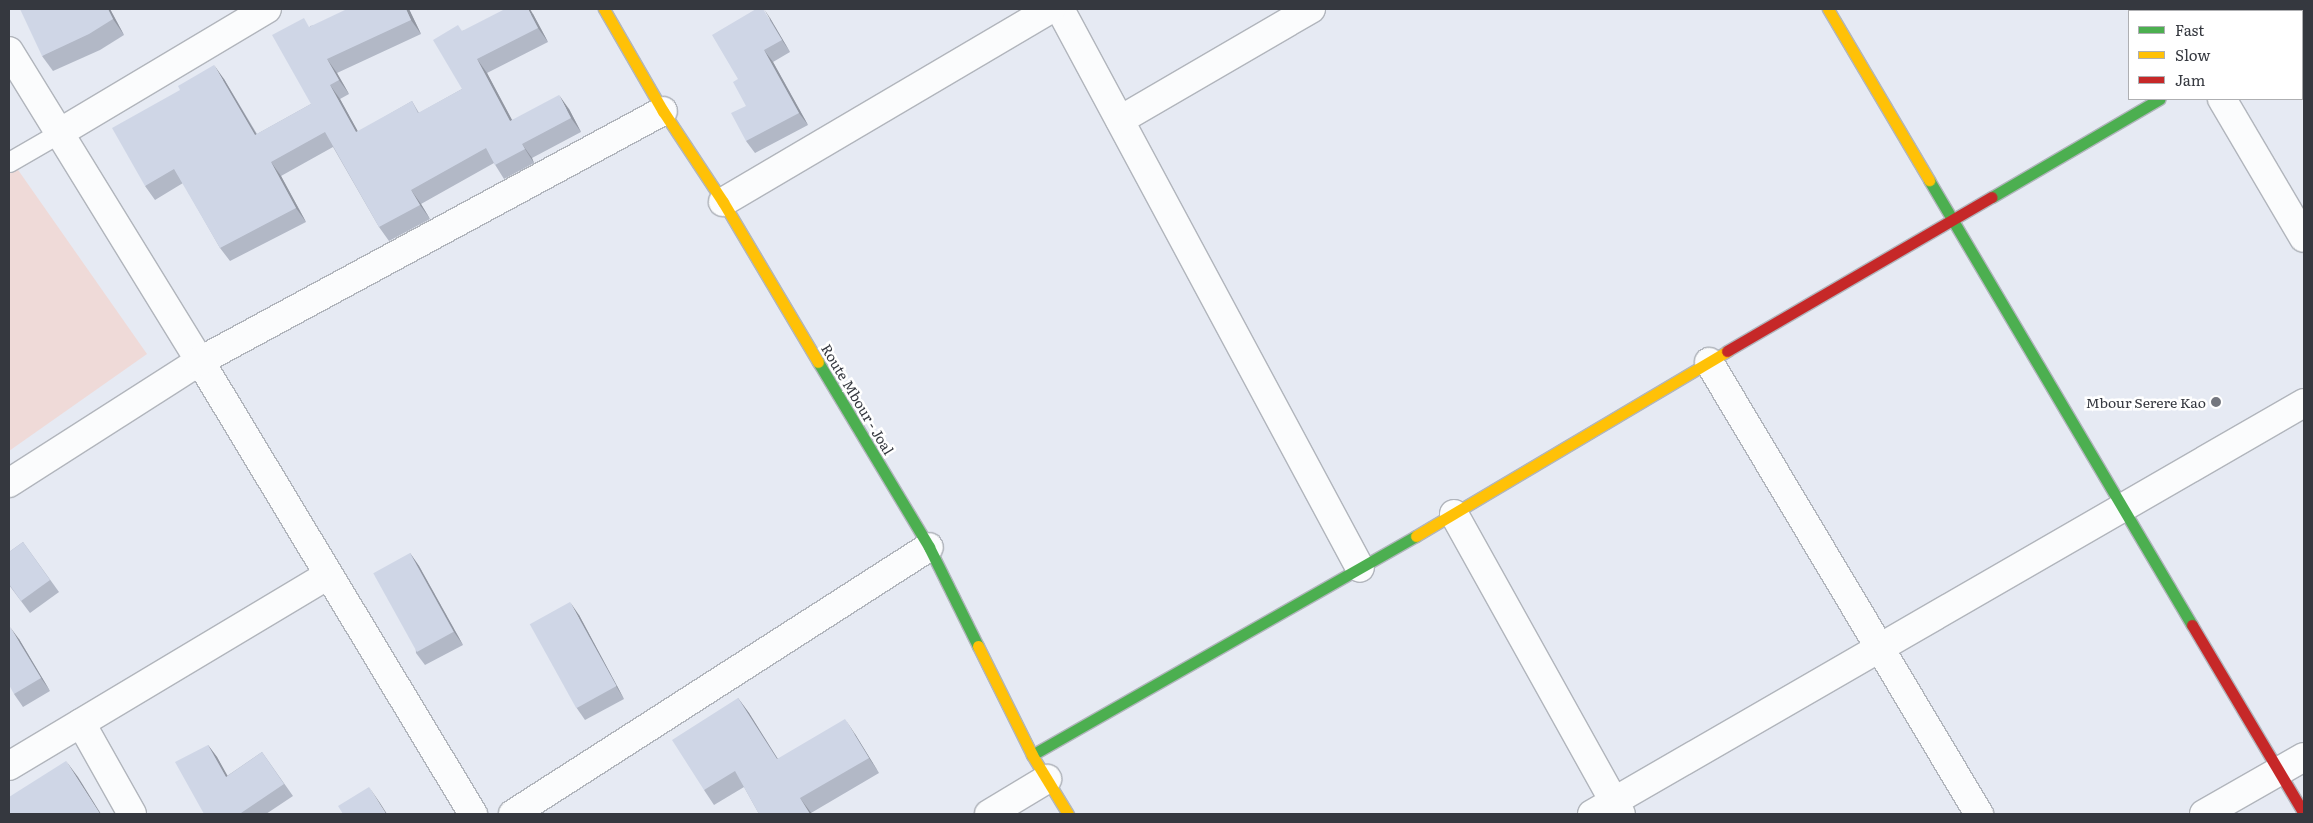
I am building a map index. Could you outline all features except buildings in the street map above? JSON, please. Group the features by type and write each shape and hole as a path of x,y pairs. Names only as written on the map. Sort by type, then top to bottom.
{"street":[{"path":"59,133 267,9"},
{"name":"Route Mbour - Joal","path":"604,9 663,112 722,202 930,547 1032,755 1068,814"},
{"path":"722,202 1051,9"},
{"path":"1060,9 1360,568"},
{"path":"1120,120 1311,9"},
{"path":"1828,9 2304,814"},
{"path":"9,51 200,361 473,814"},
{"path":"1032,755 1454,514 1709,362 2158,100"},
{"path":"2223,100 2304,238"},
{"path":"9,483 200,361 663,112"},
{"path":"1709,362 1979,814"},
{"path":"1454,514 1609,810 1880,648 2304,403"},
{"path":"513,814 930,547"},
{"path":"9,766 328,575"},
{"path":"81,723 132,814"},
{"path":"2204,814 2304,757"},
{"path":"988,814 1047,779"}],"lane":[{"path":"9,162 59,133"}],"shaded area":[{"path":"9,157 147,354 9,451"}],"traffic: fast":[{"path":"1992,197 2158,100"},
{"path":"1929,180 2192,625"},
{"path":"818,362 929,547 978,646"},
{"path":"1032,755 1416,536"}],"traffic: slow":[{"path":"604,9 663,111 723,202 818,362"},
{"path":"1828,9 1929,180"},
{"path":"1416,536 1727,351"},
{"path":"978,646 1032,755 1068,814"}],"traffic: jam":[{"path":"1727,351 1992,197"},
{"path":"2192,625 2304,814"}],"place":[{"name":"Mbour Serere Kao","path":"2216,402"}]}
